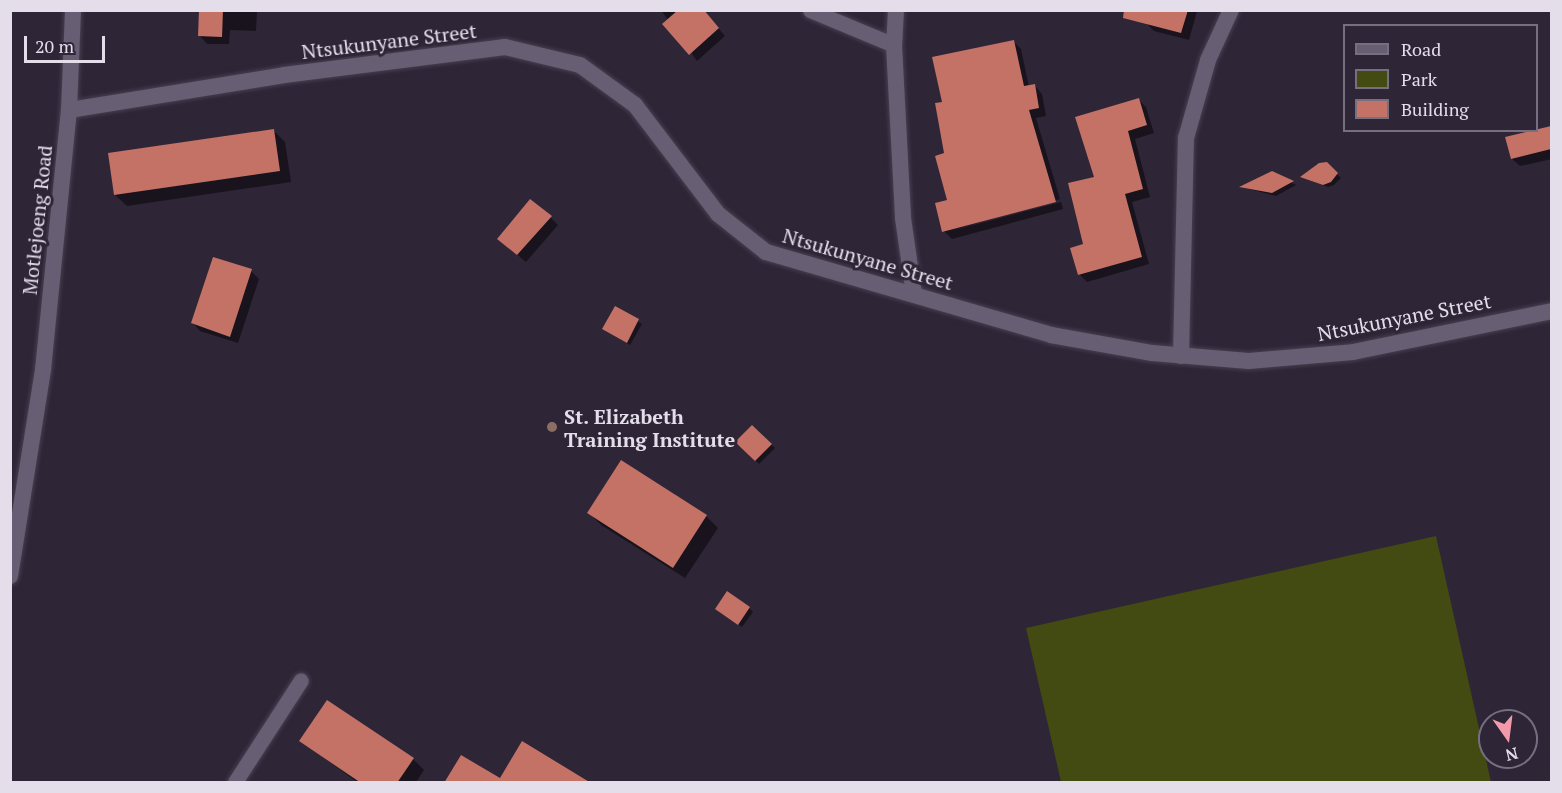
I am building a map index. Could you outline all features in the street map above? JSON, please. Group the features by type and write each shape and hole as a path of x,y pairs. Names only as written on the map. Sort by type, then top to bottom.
{"street":[{"name":"Motlejoeng Road","path":"10,576 43,370 69,110 73,10"},
{"path":"896,10 894,45 903,218 914,294"},
{"path":"1181,356 1186,138 1208,60 1231,10"},
{"name":"Ntsukunyane Street","path":"69,110 284,75 505,47 580,65 635,105 718,213 766,252 887,290 914,294 1051,335 1181,356 1249,361 1353,352 1551,311"}],"lane":[{"path":"810,10 894,45"},
{"path":"234,783 301,680"}],"green space":[{"path":"1436,536 1478,724 1478,769 1488,769 1491,782 1061,782 1026,628"}],"building":[{"path":"199,10 223,10 222,37 198,36"},
{"path":"678,10 704,10 719,28 689,55 662,24"},
{"path":"1124,10 1188,10 1181,33 1123,18"},
{"path":"1014,40 1024,86 1035,84 1039,108 1029,110 1056,202 942,232 935,203 947,200 935,156 944,153 935,103 942,102 932,57"},
{"path":"1139,98 1147,125 1128,131 1143,189 1125,194 1142,257 1078,275 1070,248 1083,244 1068,183 1094,177 1075,117"},
{"path":"1551,126 1551,149 1511,159 1505,137 1526,132 1538,132 1538,129"},
{"path":"274,129 280,171 114,195 108,153"},
{"path":"1327,162 1338,173 1331,182 1323,185 1300,177 1319,163"},
{"path":"1272,171 1294,181 1272,193 1239,187"},
{"path":"530,199 552,216 517,255 497,239"},
{"path":"213,257 252,269 230,337 191,323"},
{"path":"615,306 639,319 627,343 602,329"},
{"path":"752,425 772,444 755,461 735,442"},
{"path":"621,460 707,515 673,568 587,513"},
{"path":"727,591 750,607 738,625 715,609"},
{"path":"327,700 414,758 397,783 361,783 299,741"},
{"path":"522,741 591,783 444,783 461,755 500,778"}],"place":[{"name":"St. Elizabeth Training Institute","path":"552,427"}]}
